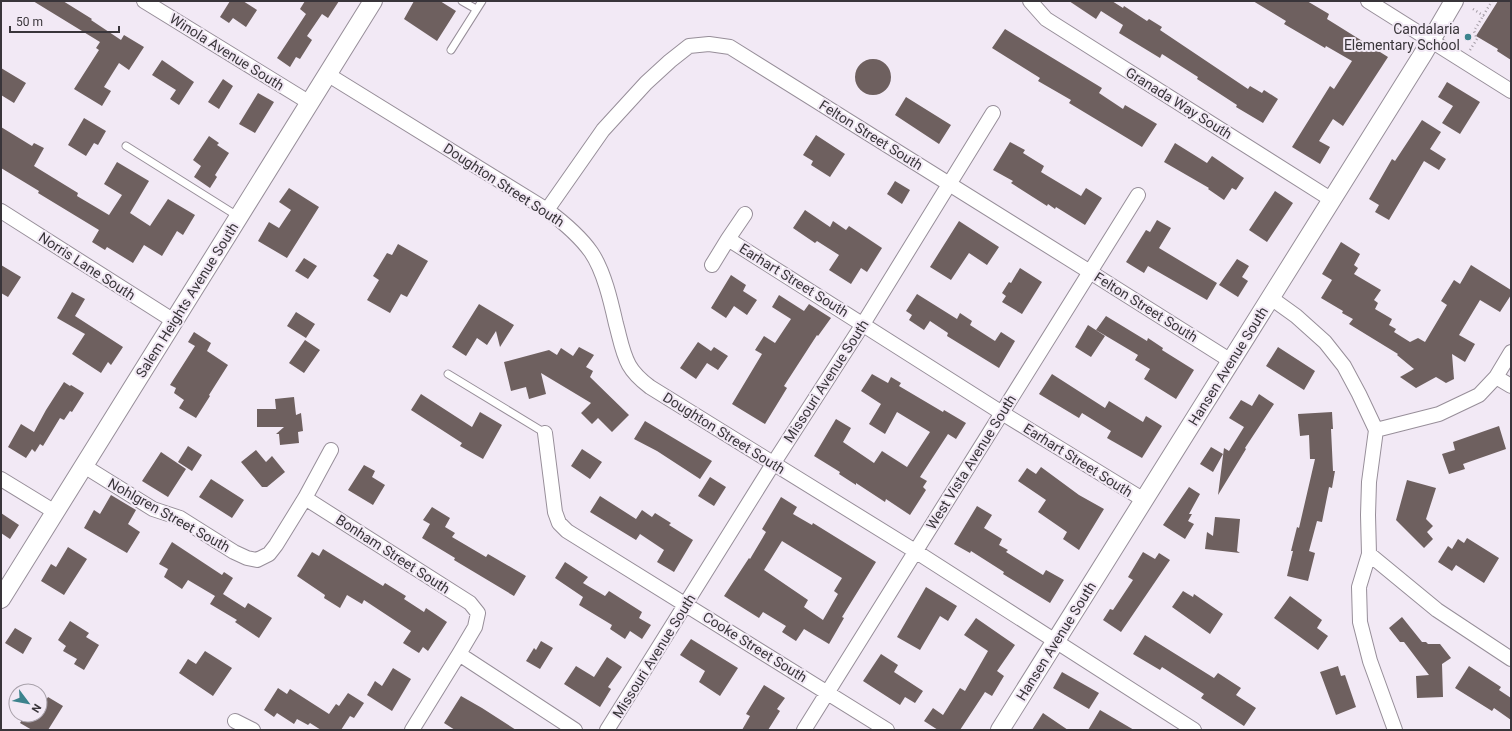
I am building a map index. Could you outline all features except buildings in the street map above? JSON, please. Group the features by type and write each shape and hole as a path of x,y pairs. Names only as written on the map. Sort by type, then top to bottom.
{"street":[{"name":"Winola Avenue South","path":"144,1 310,103"},
{"name":"Salem Heights Avenue South","path":"1,599 373,1"},
{"name":"Granada Way South","path":"1030,1 1046,19 1332,200"},
{"path":"1368,1 1511,91"},
{"name":"Hansen Avenue South","path":"1000,730 1423,54 1454,1"},
{"name":"Felton Street South","path":"547,210 603,130 646,83 670,61 689,46 710,44 730,47 1231,361"},
{"name":"Doughton Street South","path":"328,74 547,210 565,223 580,238 591,253 600,270 629,366 638,377 650,387 1056,640 1194,730"},
{"name":"Missouri Avenue South","path":"607,730 994,113"},
{"name":"West Vista Avenue South","path":"804,730 1138,195"},
{"name":"Norris Lane South","path":"1,211 174,321"},
{"name":"Earhart Street South","path":"712,265 744,214"},
{"name":"Earhart Street South","path":"728,239 1002,413 1144,500"},
{"path":"1271,298 1296,316 1325,342 1344,366 1376,430 1369,482 1369,554 1359,587 1360,622 1370,661 1395,730"},
{"path":"1376,430 1439,414 1479,395 1496,377 1511,352"},
{"path":"1496,377 1511,386"},
{"name":"Cooke Street South","path":"545,433 555,512 559,522 567,531 887,730"},
{"path":"305,498 331,450"},
{"name":"Nohlgren Street South","path":"84,466 153,509 180,518 234,552 247,558 257,560 268,554 276,545 305,498"},
{"path":"1,479 55,512"},
{"name":"Bonham Street South","path":"305,498 470,603 478,613 474,627 459,654"},
{"path":"1369,554 1437,610 1511,659"},
{"path":"412,730 459,654 575,730"},
{"path":"235,721 253,730"}],"lane":[{"path":"462,1 476,10"},
{"path":"451,50 482,1"},
{"path":"126,146 239,217"},
{"path":"448,374 545,433"}],"path":[{"path":"1476,54 1470,50 1477,39 1474,31 1492,1"},
{"path":"1473,9 1484,16"}],"place":[{"name":"Candalaria Elementary School","path":"1468,37"}]}
